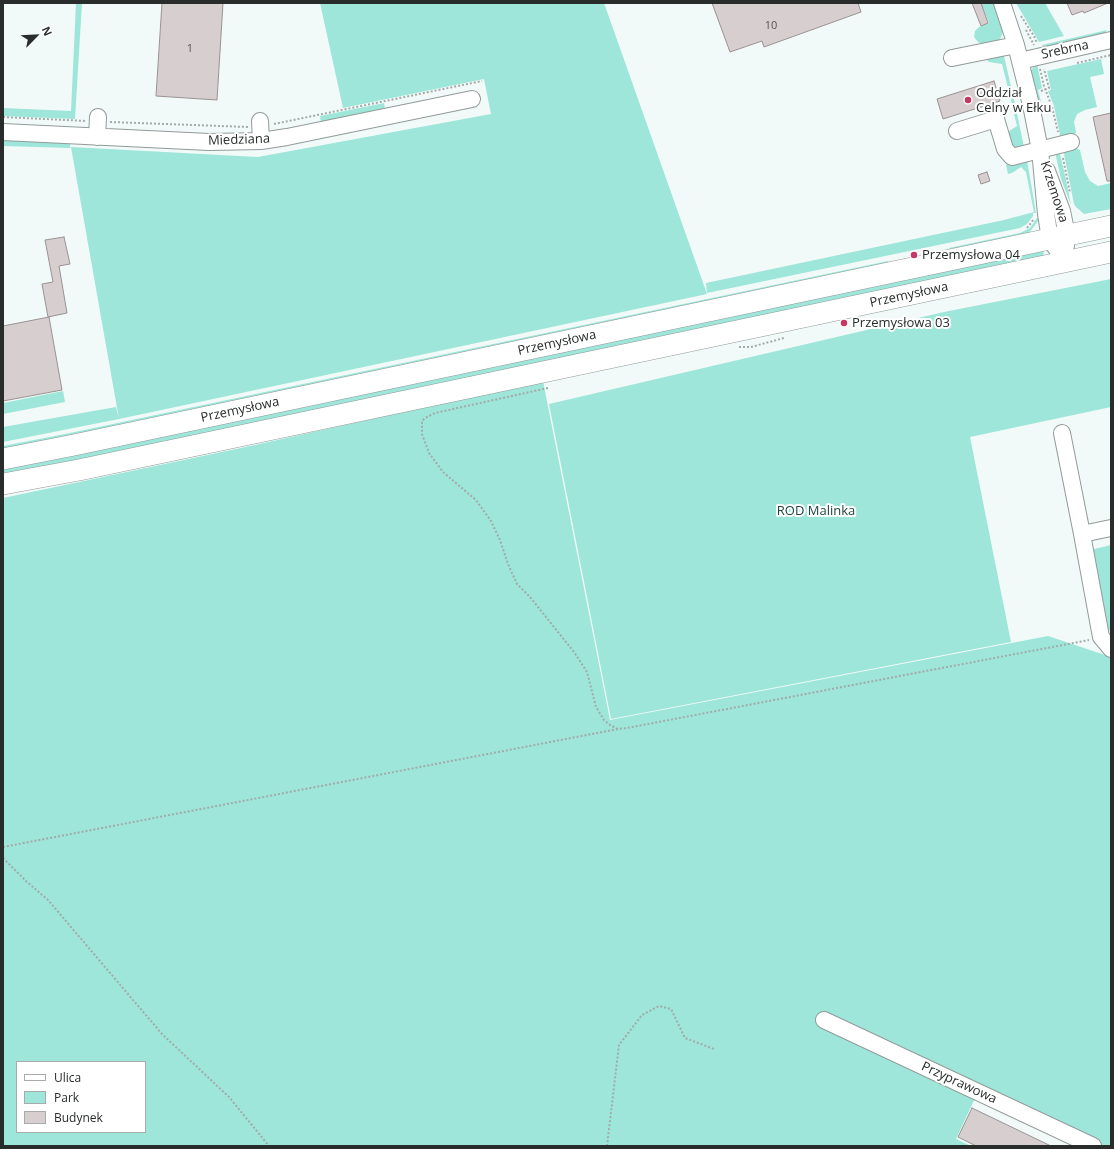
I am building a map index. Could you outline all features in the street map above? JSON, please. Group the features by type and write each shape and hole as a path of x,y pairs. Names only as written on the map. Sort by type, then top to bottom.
{"main road":[{"name":"Przemysłowa","path":"3,458 74,445 1111,226"},
{"name":"Przemysłowa","path":"3,484 86,469 1111,252"}],"street":[{"name":"Krzemowa","path":"1002,3 1016,45 1040,150 1062,211 1059,237 1065,262"},
{"name":"Srebrna","path":"1020,61 1037,50 1111,40"},
{"path":"952,58 1016,45"},
{"name":"Miedziana","path":"3,132 97,125 208,142 260,129 287,137 472,99"},
{"path":"957,131 996,119 1005,149 1012,157 1066,144"},
{"path":"1062,433 1106,643"},
{"path":"1082,534 1111,528"},
{"name":"Przyprawowa","path":"824,1020 1093,1146"}],"path":[{"path":"1018,11 1034,36 1044,86 1066,144 1071,195"},
{"path":"1025,29 1037,50"},
{"path":"3,117 97,125 260,129 274,124 482,80"},
{"path":"737,347 751,348 786,338"},
{"path":"553,386 541,390 435,413 422,421 422,434 429,453 443,472 476,500 491,521 517,584 530,597 574,652 587,672 596,707 604,720 618,729"},
{"path":"3,847 618,729 1106,643"},
{"path":"3,858 48,900 162,1034 229,1097 269,1146"},
{"path":"607,1146 619,1045 642,1015 659,1006 671,1009 685,1038 714,1050"}],"green space":[{"path":"76,3 82,3 75,119 3,116 3,108 71,111"},
{"path":"320,3 604,3 707,294 119,419 71,147 258,157 491,114 484,79 343,108"},
{"path":"981,3 996,3 1004,30 1000,39 994,43 984,45 978,42 974,37 975,31 979,27 989,23"},
{"path":"1016,3 1045,3 1064,36 1039,42"},
{"path":"1107,30 1104,34 1043,48 1042,45"},
{"path":"1001,55 1004,56 1015,104 1012,104 1002,64 989,62 987,60 987,58"},
{"path":"1101,59 1104,74 1090,77 1097,107 1077,114 1074,122 1076,132 1073,136 1061,140 1054,106 1048,91 1051,90 1047,71"},
{"path":"1037,64 1042,88 1038,90 1042,106 1032,85 1030,71"},
{"path":"384,103 384,111 321,123 320,116"},
{"path":"1016,109 1024,147 1012,151 1006,133 1017,126 1013,110"},
{"path":"3,139 70,142 70,148 3,146"},
{"path":"1076,148 1080,150 1085,172 1090,181 1098,186 1111,183 1111,209 1084,214 1074,204 1063,149"},
{"path":"1059,150 1071,205 1061,179 1055,152"},
{"path":"1019,160 1027,160 1036,213 1033,213 1033,216 1027,224 1020,228 707,293 706,283 1004,220 1034,212 1026,172 1021,167 1008,174 1006,165"},
{"path":"1037,218 1039,218 1038,221 1029,233 970,248 949,249 1020,233 1030,228"},
{"path":"1043,250 1044,256 3,478 3,466"},
{"path":"888,261 888,263 3,450 3,446"},
{"name":"ROD Malinka","path":"1111,279 1111,407 970,437 1011,642 611,719 549,404 944,312"},
{"path":"543,381 610,720 1048,636 1111,657 1111,1146 1102,1146 1065,1129 976,1096 956,1139 971,1146 3,1146 3,498 255,445"},
{"path":"63,391 65,402 3,414 3,403"},
{"path":"116,407 119,419 3,442 3,427"},
{"path":"1111,545 1111,630 1107,631 1090,550"}],"building":[{"path":"162,3 223,3 217,100 156,96"},
{"path":"712,3 858,3 861,12 764,47 762,41 730,52"},
{"path":"972,3 981,3 988,23 981,26"},
{"path":"1067,3 1108,3 1084,13 1083,11 1072,15"},
{"name":"Oddział Celny w Ełku","path":"994,81 1000,101 943,119 937,99"},
{"path":"1111,113 1111,181 1107,181 1093,117"},
{"path":"987,172 990,181 981,184 978,175"},
{"path":"64,237 70,264 59,266 67,313 48,317 42,284 53,282 45,240"},
{"path":"49,317 62,390 3,401 3,326"},
{"path":"972,1108 1051,1146 976,1146 958,1137"}],"place":[{"name":"Oddział Celny w Ełku","path":"968,100"},
{"name":"Przemysłowa 04","path":"914,255"},
{"name":"Przemysłowa 03","path":"844,323"}]}
